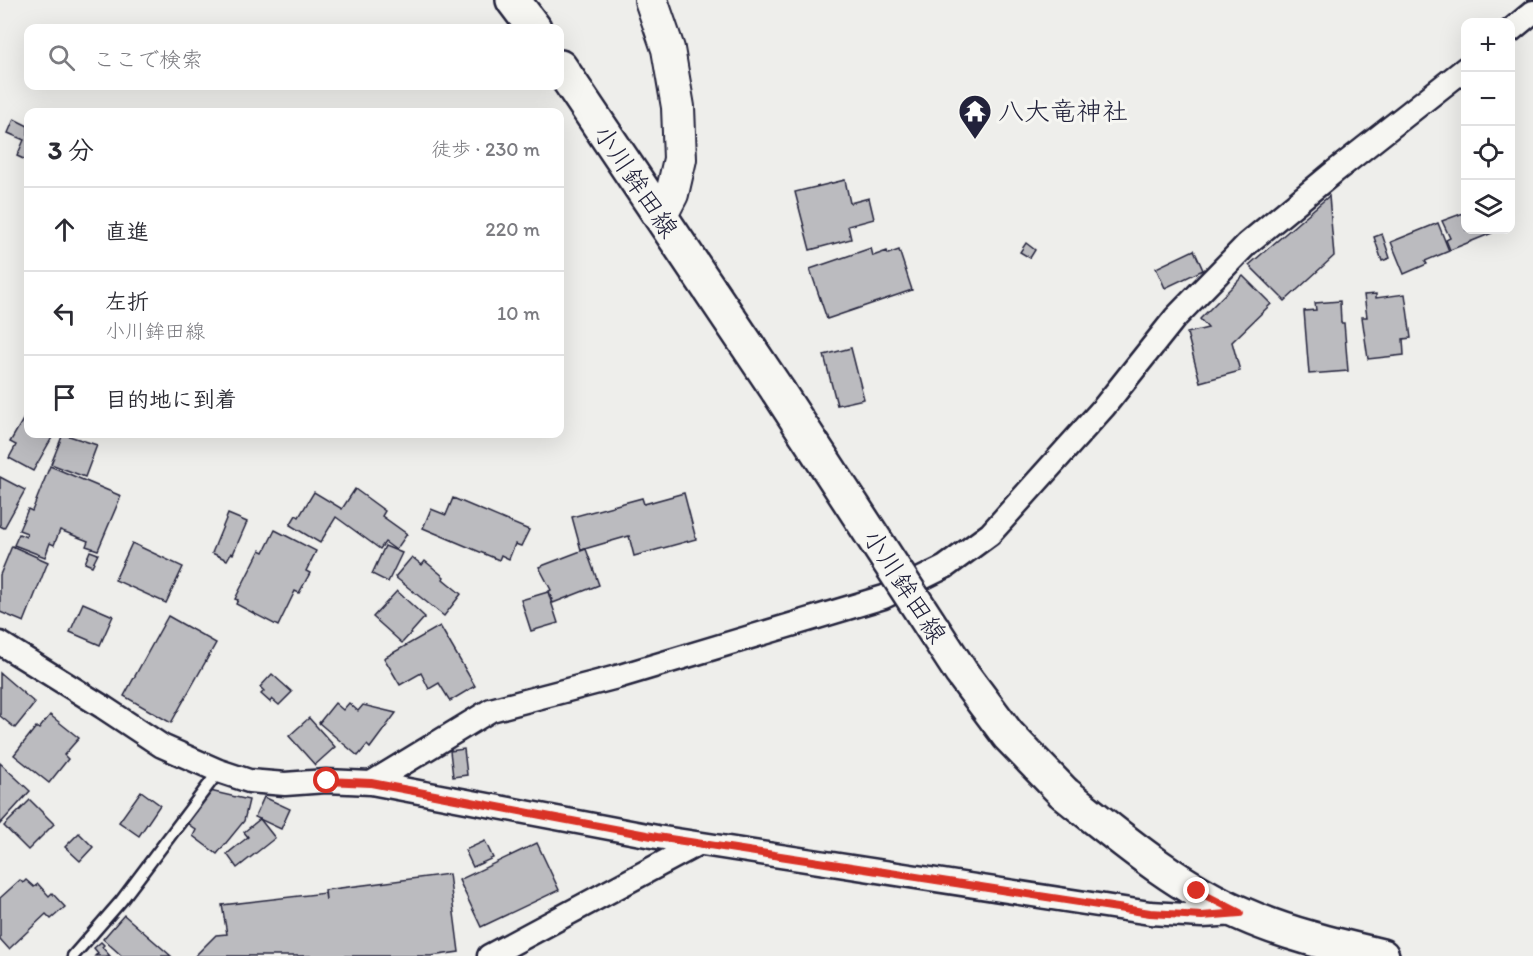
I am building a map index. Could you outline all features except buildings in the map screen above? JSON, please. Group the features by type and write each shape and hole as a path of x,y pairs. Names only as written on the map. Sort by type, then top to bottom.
{"main road":[{"path":"513,0 531,24"},
{"name":"小川鉾田線","path":"564,73 778,391 962,672 1008,735 1064,793 1118,836 1197,891 1240,913 1306,937 1382,956"}],"street":[{"path":"651,0 668,49 678,107 680,159 672,194 660,217"},
{"path":"1515,27 1533,12"},
{"path":"371,783 491,711 617,677 884,597 945,567 990,534 1111,398 1175,318 1247,244 1461,72"},
{"path":"0,644 162,746 219,771 249,781 285,784 327,781 371,783 698,844 1150,913 1202,916 1240,913"},
{"path":"489,956 698,844"}],"lane":[{"path":"73,956 121,901 219,771"}],"place":[{"name":"八大竜神社","path":"975,140"}],"route":[{"path":"327,781 371,783 657,837 1150,913 1202,916 1240,913 1197,891"}]}
